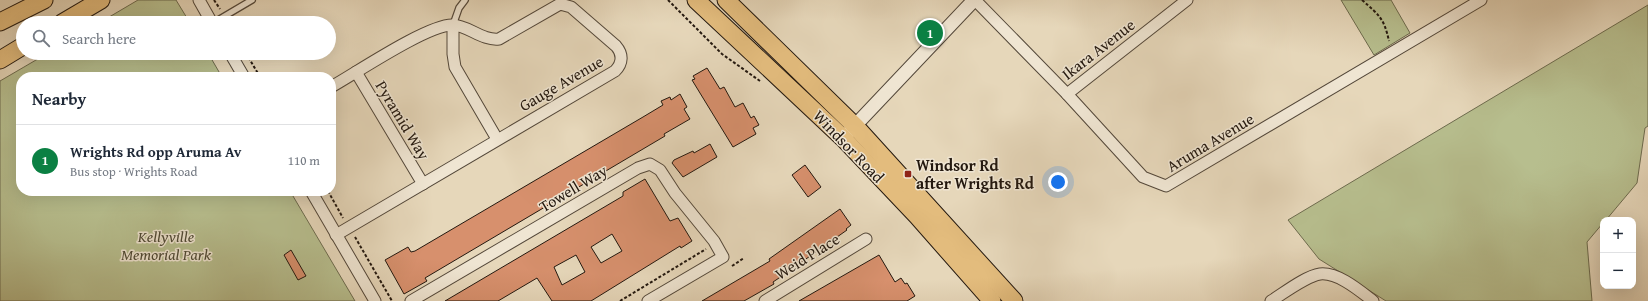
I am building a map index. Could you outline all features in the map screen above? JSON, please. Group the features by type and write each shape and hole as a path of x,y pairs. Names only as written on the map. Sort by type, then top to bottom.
{"main road":[{"path":"0,22 44,0"},
{"path":"74,16 101,0"},
{"name":"Windsor Road","path":"696,0 843,138 917,216 992,301"},
{"name":"Windsor Road","path":"726,0 855,126 920,195 1014,301"},
{"path":"0,60 16,50"}],"street":[{"path":"199,0 209,16"},
{"path":"843,138 974,0"},
{"name":"Aruma Avenue","path":"974,0 1067,94 1143,177 1166,186 1481,0"},
{"name":"Ikara Avenue","path":"1067,94 1187,0"},
{"name":"Gauge Avenue","path":"336,235 615,71 621,64 620,51 571,7 564,4 552,7 499,39 491,39 453,25"},
{"path":"336,84 424,34 442,26 453,25 453,54 455,67 497,139"},
{"path":"234,60 241,72"},
{"name":"Pyramid Way","path":"356,72 423,184"},
{"name":"Towell Way","path":"411,301 644,165 650,164 660,170 675,193 714,242 723,257 648,301"},
{"path":"314,196 375,301"},
{"name":"Weid Place","path":"765,301 866,239"},
{"path":"1271,301 1307,279 1321,274 1336,277 1372,301"}],"lane":[{"path":"225,16 252,0"},
{"path":"453,25 459,8 465,0"}],"path":[{"path":"668,0 722,54 750,76 763,83"},
{"path":"1362,0 1378,13 1386,25 1391,53"},
{"path":"250,60 257,72"},
{"path":"331,196 392,301"},
{"path":"620,301 704,251 714,242"}],"green space":[{"path":"138,0 176,0 186,16 111,16"},
{"path":"1341,0 1391,0 1410,33 1374,55"},
{"path":"1648,5 1648,126 1645,128 1637,183 1609,217 1600,217 1600,227 1587,242 1592,301 1386,301 1319,259 1288,220"},
{"name":"Kellyville Memorial Park","path":"36,60 212,60 219,72 16,72 16,196 293,196 355,301 0,301 0,81"}],"building":[{"path":"707,68 720,89 724,87 735,107 743,103 751,118 754,116 759,125 753,128 756,134 733,147 692,80 695,79 693,76"},
{"path":"680,94 687,107 684,109 690,119 664,134 665,136 425,278 427,281 404,294 385,260 408,247 411,252 415,251 663,105 661,101 670,97 671,100"},
{"path":"710,144 717,157 683,177 672,163 674,160 693,151 694,153"},
{"path":"805,165 821,187 808,197 792,175"},
{"path":"645,179 670,221 678,218 692,241 681,248 680,246 591,301 552,301 537,278 498,301 445,301 623,196 623,192","holes":["612,234 622,251 601,263 591,247","576,255 585,272 562,285 554,267"]},
{"path":"840,209 851,225 846,229 847,230 773,282 774,284 744,301 702,301 770,261 769,259"},
{"path":"291,250 306,276 298,280 284,255"},
{"path":"879,255 895,282 901,278 905,284 907,283 915,296 907,301 799,301"}],"place":[{"name":"Wrights Rd opp Aruma Av","path":"930,33"},
{"name":"Windsor Rd after Wrights Rd","path":"908,174"}]}
